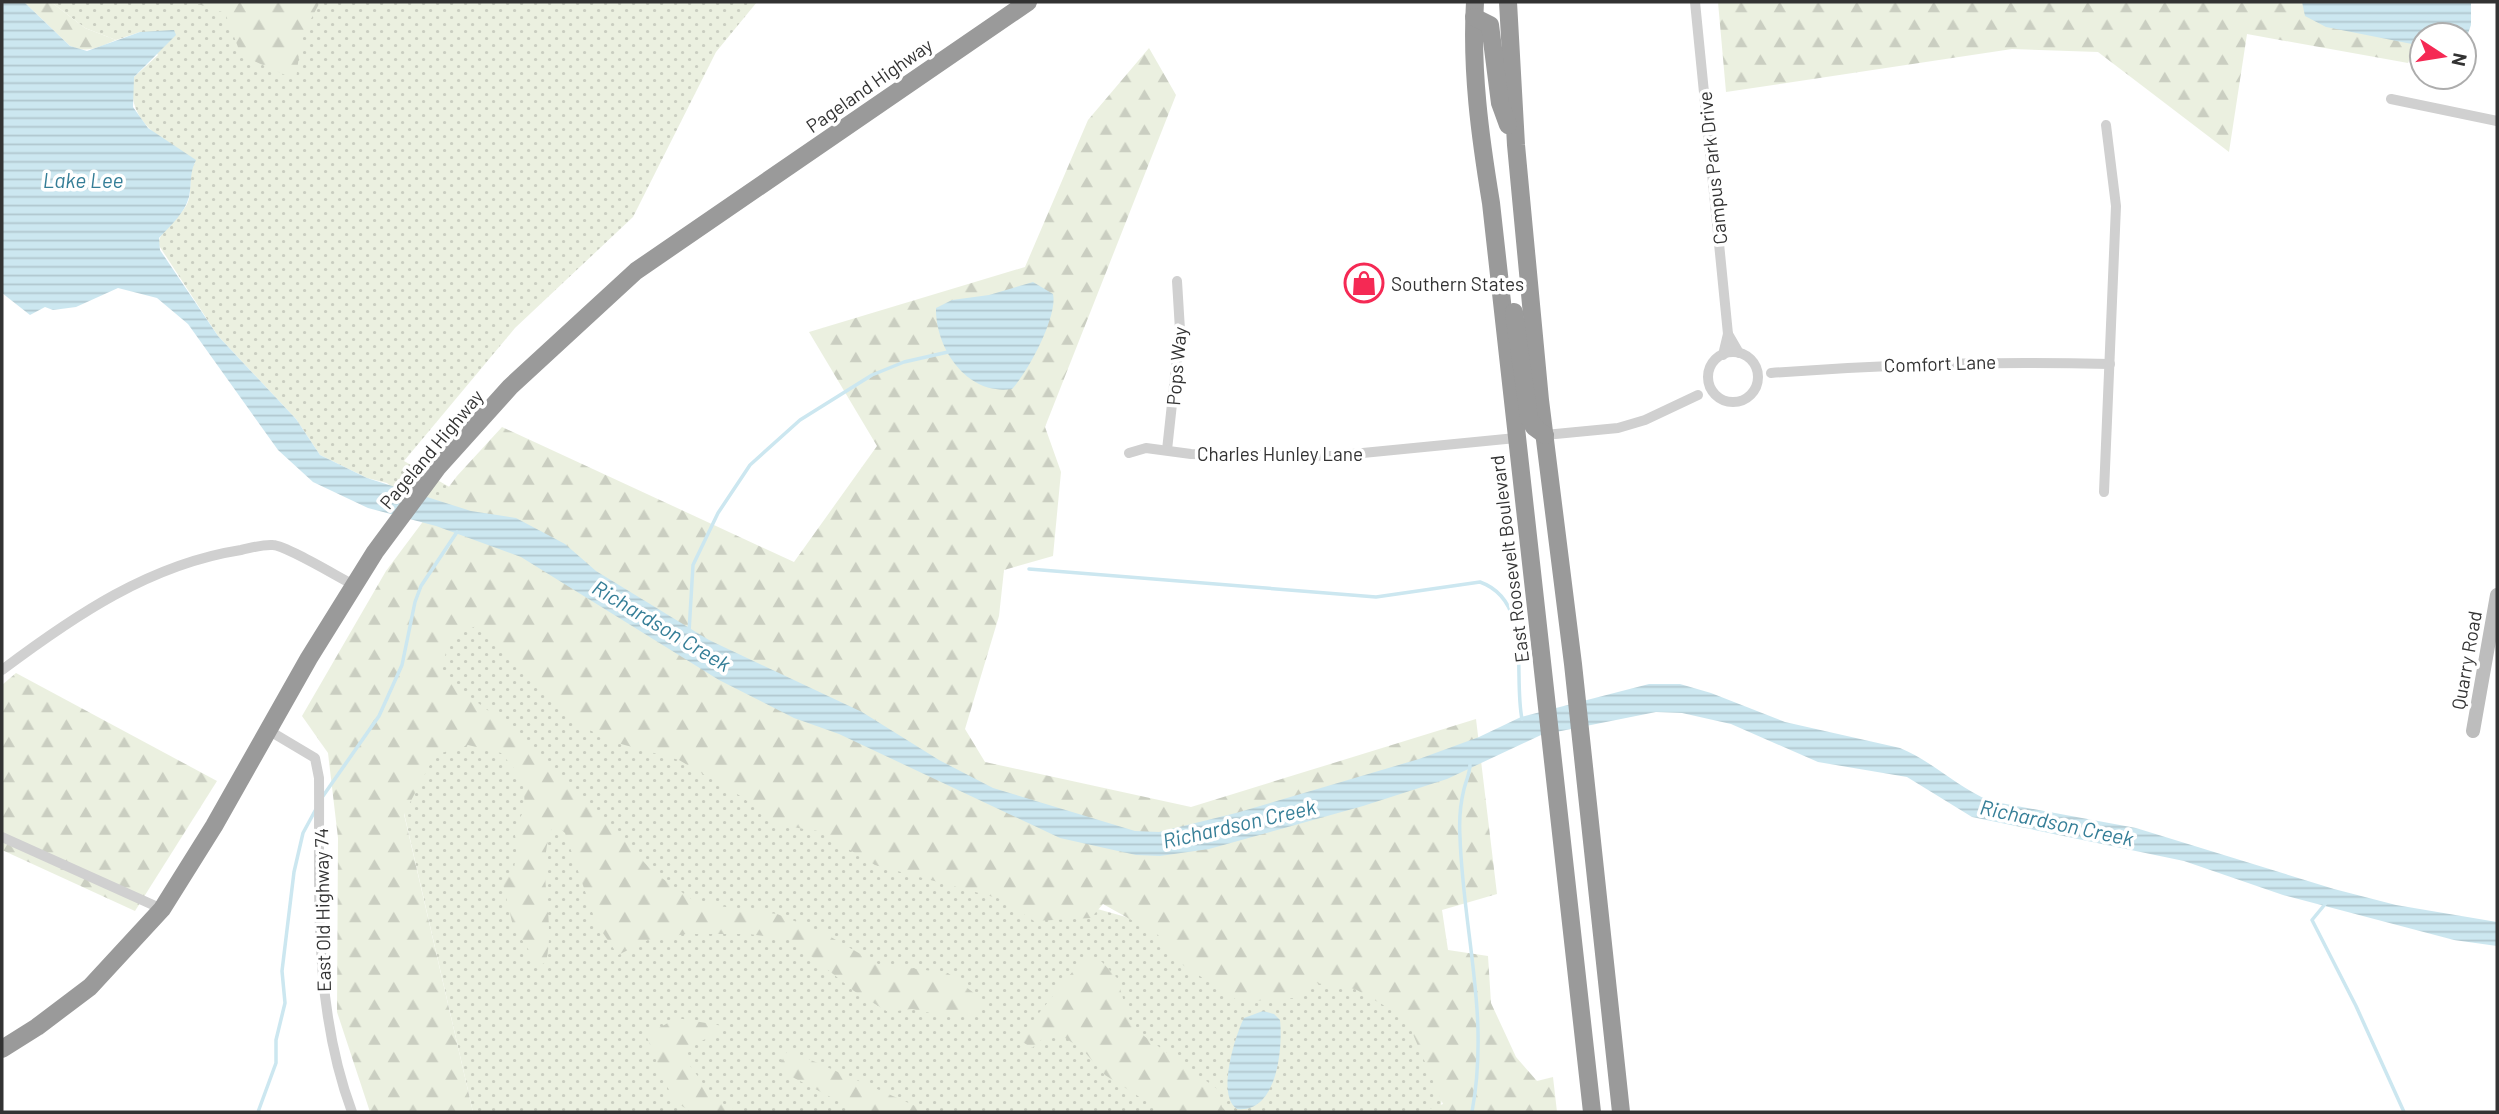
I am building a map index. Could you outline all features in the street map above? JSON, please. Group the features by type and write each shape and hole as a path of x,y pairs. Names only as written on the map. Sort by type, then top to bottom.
{"highway":[{"name":"Pageland Highway","path":"2,1049 37,1027 90,987 162,909 375,552 438,467 510,387 636,271 1028,2"},
{"path":"1492,2 1508,10 1516,145 1545,435 1573,664 1621,1112"},
{"path":"1475,9 1490,25 1500,103 1516,145"},
{"name":"East Roosevelt Boulevard","path":"1475,9 1478,124 1495,248 1592,1112"},
{"path":"1495,248 1514,312 1529,418 1534,427 1545,435"},
{"path":"1516,438 1527,440 1535,449 1550,549 1564,601"},
{"path":"1579,995 1590,1024 1603,1112"}],"street":[{"name":"Campus Park Drive","path":"1695,2 1728,334 1723,355"},
{"path":"2391,99 2497,121"},
{"path":"2104,492 2116,206 2106,125"},
{"name":"Pops Way","path":"1167,450 1180,330 1177,281"},
{"name":"Campus Park Drive","path":"1728,334 1739,353"},
{"path":"1545,435 1618,428 1645,421 1698,395 1709,382 1711,366 1723,355 1739,353"},
{"name":"Comfort Lane","path":"1739,353 1752,361 1756,368 1771,373 1892,363 2001,361 2110,364"},
{"path":"1756,368 1756,387"},
{"path":"1698,395 1717,396 1732,402 1740,401 1771,373"},
{"path":"1709,382 1717,396"},
{"name":"Charles Hunley Lane","path":"1129,453 1146,448 1332,456 1516,438"},
{"path":"2,670 60,627 99,603 203,556 275,545 354,585"},
{"name":"Quarry Road","path":"2473,732 2497,595"},
{"name":"East Old Highway 74","path":"268,730 315,758 319,778 321,981 331,1046 352,1112"},
{"path":"2,837 162,909"}],"green space":[{"path":"24,2 51,2 85,28 116,40 88,49 70,46"},
{"path":"51,2 757,2 716,52 633,217 515,328 404,461 453,489 929,862 1430,1002 1445,1088 1439,1112 473,1112 398,787 436,526 387,483 367,478 320,455 296,419 218,336 158,244 163,233 188,202 191,172 195,163 149,128 135,106 132,93 134,77 158,55 140,32 116,40 85,28"},
{"path":"192,2 320,2 301,38 296,80 241,55 225,13"},
{"path":"1718,2 2448,2 2433,21 2408,21 2408,63 2247,34 2229,152 2098,52 2012,49 1726,92"},
{"path":"1149,48 1176,95 1045,427 1061,472 1053,556 1004,570 999,616 965,729 985,762 1191,807 1476,719 1497,894 1442,910 1448,950 1488,956 1491,1003 1516,1057 1537,1081 1553,1077 1557,1112 1421,1112 1443,1104 1406,1018 1355,989 1316,983 1294,998 1240,1002 1175,960 1158,935 1103,904 1091,918 1034,921 1001,899 875,865 818,831 779,825 742,797 679,760 614,742 573,722 476,626 450,638 440,674 515,731 616,831 652,871 697,903 777,914 822,932 878,964 948,973 979,997 980,1014 935,1014 912,1009 888,1012 854,991 790,939 748,934 686,934 648,940 618,955 596,923 565,833 554,823 545,858 549,945 546,962 539,966 513,926 503,884 514,869 517,846 514,830 525,808 523,779 501,753 468,745 435,755 404,814 473,1112 370,1112 337,1012 338,838 328,753 302,716 386,571 457,476 502,427 794,562 877,446 809,332 1025,267 1088,120"},
{"path":"16,673 217,781 135,911 2,850 2,685"},
{"path":"1082,960 1102,962 1117,978 1129,1019 1144,1036 1216,1088 1222,1107 1227,1112 1163,1112 1105,1075 1082,1049 1053,1030 1032,1048 1018,1039"},
{"path":"677,1018 729,1027 680,1052 715,1100 741,1112 691,1112 673,1100 646,1035"},
{"path":"788,1050 930,1112 859,1112 777,1069"}],"water":[{"path":"2,2 24,2 70,46 87,51 140,32 174,30 176,35 134,77 133,107 148,128 196,160 187,203 177,219 159,238 160,250 218,336 296,419 320,455 367,478 471,511 516,518 565,544 596,571 709,640 862,712 939,760 993,788 1135,831 1159,832 1236,813 1419,759 1479,737 1521,717 1649,684 1680,684 1785,722 1900,748 1990,801 2136,828 2334,889 2396,905 2497,922 2497,946 2454,940 2283,895 2184,861 1972,817 1907,777 1818,762 1731,724 1682,713 1656,712 1541,735 1447,779 1363,806 1209,849 1160,856 1136,855 1060,838 839,734 794,718 719,680 521,557 436,526 368,508 313,482 278,450 188,324 157,298 118,288 76,307 53,310 45,307 30,315 2,293"},
{"path":"2302,2 2471,2 2471,21 2408,21 2408,43 2326,27 2305,16"},
{"path":"1033,282 1053,294 1051,316 1040,343 1012,389 981,385 968,377 948,353 941,339 936,308 952,300 989,295"},
{"path":"1263,1011 1274,1014 1280,1020 1280,1046 1275,1077 1261,1101 1250,1108 1237,1109 1228,1092 1232,1051 1244,1018"}],"waterway":[{"name":"Richardson Creek","path":"689,632 693,565 718,513 750,465 800,420 872,375 904,362 948,352"},
{"path":"323,796 379,716 402,665 421,586 457,532"},
{"path":"1029,569 1376,597 1480,582 1497,592 1508,605 1514,622 1518,641 1522,719"},
{"path":"1470,764 1460,825 1462,872 1477,1007 1477,1076 1472,1112"},
{"path":"258,1112 276,1063 276,1040 285,1003 282,971 294,872 303,833 316,809"},
{"path":"2326,903 2312,920 2356,1006 2404,1112"}],"place":[{"name":"Southern States","path":"1364,283"}],"water label":[{"name":"Lake Lee","path":"83,179"}]}
